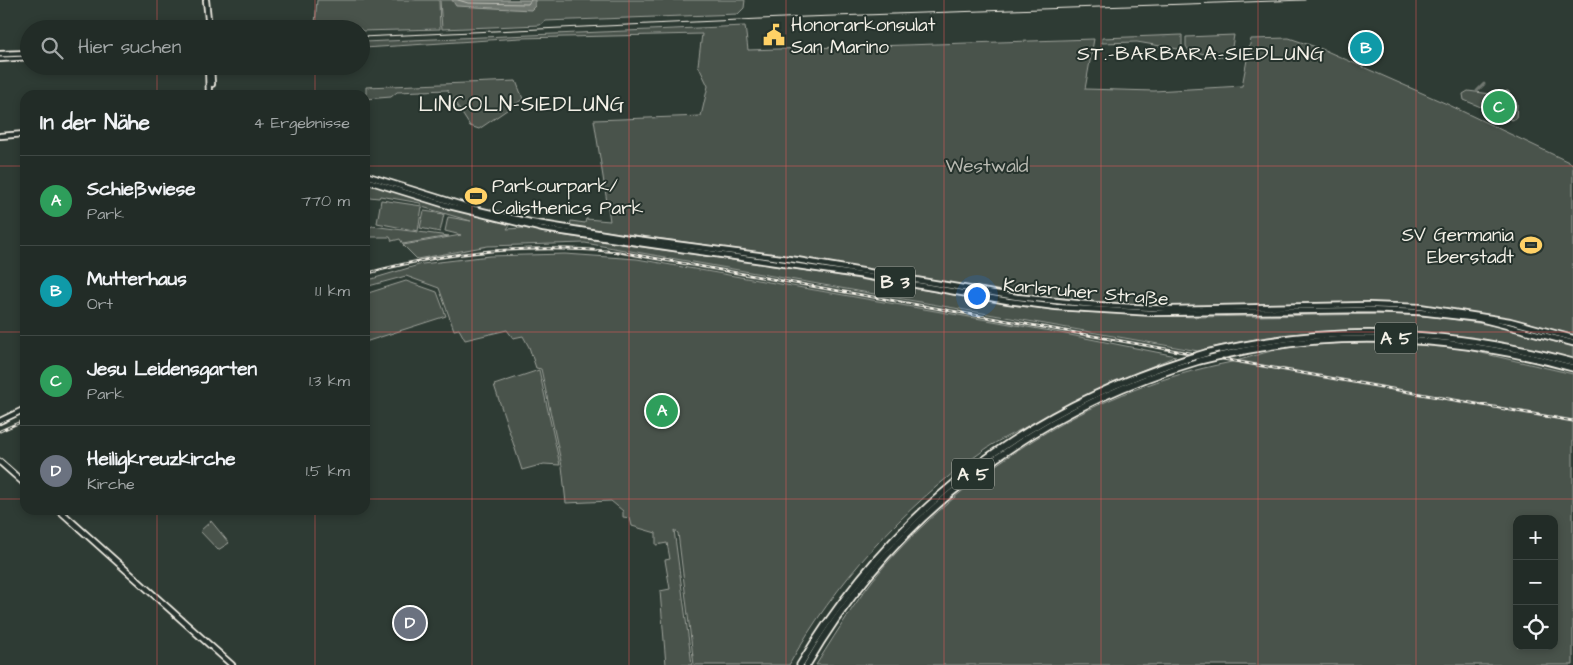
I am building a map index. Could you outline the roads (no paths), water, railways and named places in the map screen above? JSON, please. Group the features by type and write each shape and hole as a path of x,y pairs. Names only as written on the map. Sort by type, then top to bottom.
{"highway":[{"name":"A 5","path":"800,665 828,620 870,566 916,516 962,476 1014,438 1062,410 1125,380 1206,353 1308,335 1382,332 1463,338 1510,347 1572,365"},
{"name":"A 5","path":"807,665 837,617 882,560 922,518 974,474 1028,436 1080,407 1130,384 1199,361 1312,340 1404,338 1483,347 1572,365"}],"main road":[{"path":"204,0 206,20"},
{"path":"0,54 20,54"},
{"path":"0,59 20,58"},
{"path":"210,75 211,90"},
{"path":"0,136 20,134"},
{"name":"Karlsruher Straße","path":"370,177 478,210 530,222 628,238 797,260 994,294 1056,302 1153,308 1368,305 1420,307 1510,321 1573,338"},
{"name":"Karlsruher Straße","path":"370,182 450,206 543,229 850,274 1008,301 1153,313 1354,310 1419,312 1480,319 1573,343"},
{"path":"0,419 20,409"},
{"path":"0,460 20,478"},
{"path":"63,515 232,665"}],"water":[{"path":"452,0 535,0 535,6 531,10 456,6"}],"waterway":[{"path":"1477,91 1484,84"}],"tram line":[{"path":"370,37 805,17 1305,0"},
{"path":"0,57 20,56"}],"railway":[{"path":"370,273 428,259 491,251 555,249 619,252 1573,421"},
{"path":"0,431 20,422"}],"place":[{"name":"Honorarkonsulat San Marino","path":"774,35"},
{"name":"Mutterhaus","path":"1366,48"},
{"name":"Jesu Leidensgarten","path":"1499,107"},
{"name":"Parkourpark/ Calisthenics Park","path":"476,196"},
{"name":"SV Germania Eberstadt","path":"1531,245"},
{"name":"Schießwiese","path":"662,411"},
{"name":"Heiligkreuzkirche","path":"410,623"}],"district":[{"name":"ST.-BARBARA-SIEDLUNG","path":"1201,53"},
{"name":"LINCOLN-SIEDLUNG","path":"522,104"}],"park label":[{"name":"Westwald","path":"987,165"}]}
